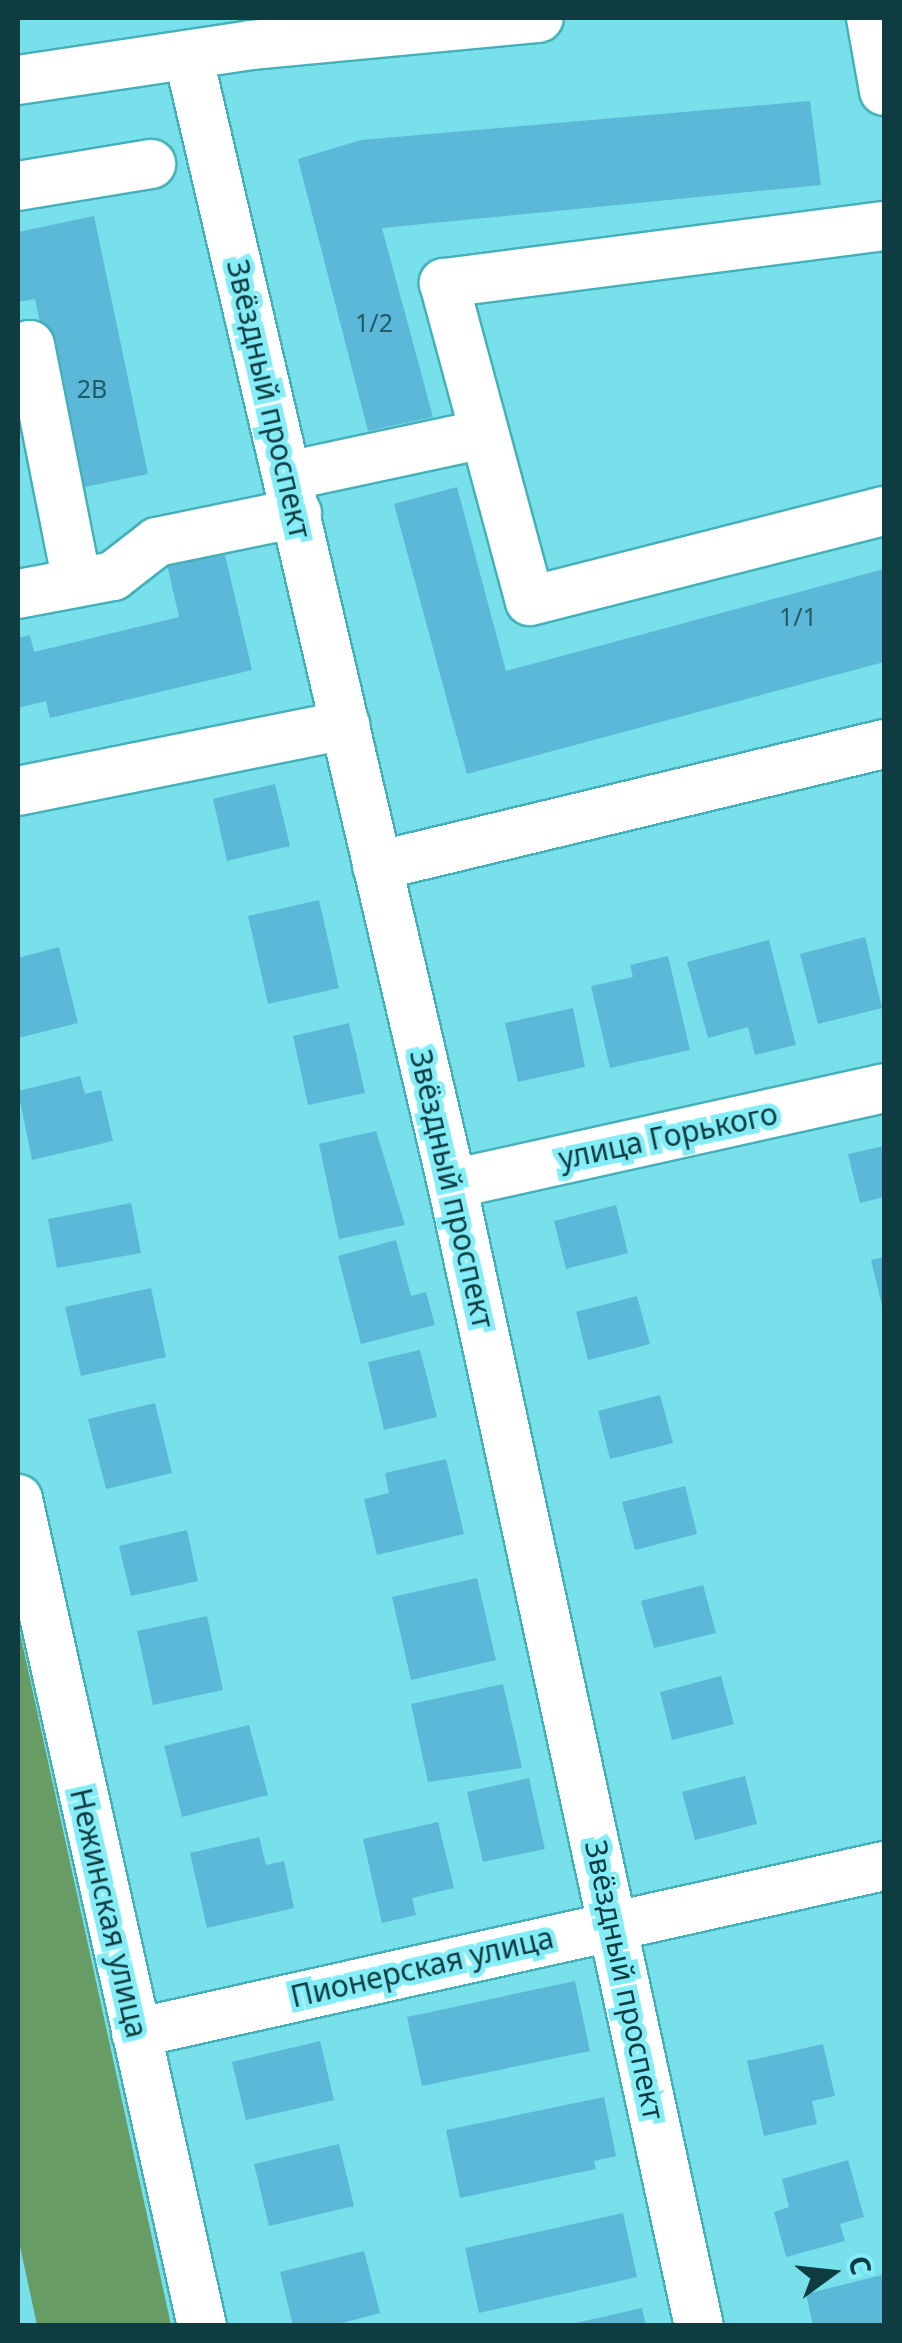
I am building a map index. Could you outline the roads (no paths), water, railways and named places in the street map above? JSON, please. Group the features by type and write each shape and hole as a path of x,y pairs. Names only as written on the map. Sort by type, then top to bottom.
{"street":[{"path":"18,80 188,55 249,31 539,18"},
{"path":"872,18 884,90"},
{"name":"Звёздный проспект","path":"188,55 452,1184 699,2326"},
{"path":"18,186 150,164"},
{"path":"884,226 444,283 530,601 884,511"},
{"path":"18,348 30,345 77,582"},
{"path":"18,594 112,576 157,542 292,494 484,434"},
{"path":"18,791 345,724"},
{"path":"378,866 884,744"},
{"name":"улица Горького","path":"452,1184 884,1088"},
{"name":"Нежинская улица","path":"18,1500 202,2326"},
{"name":"Пионерская улица","path":"136,2033 884,1866"}]}
